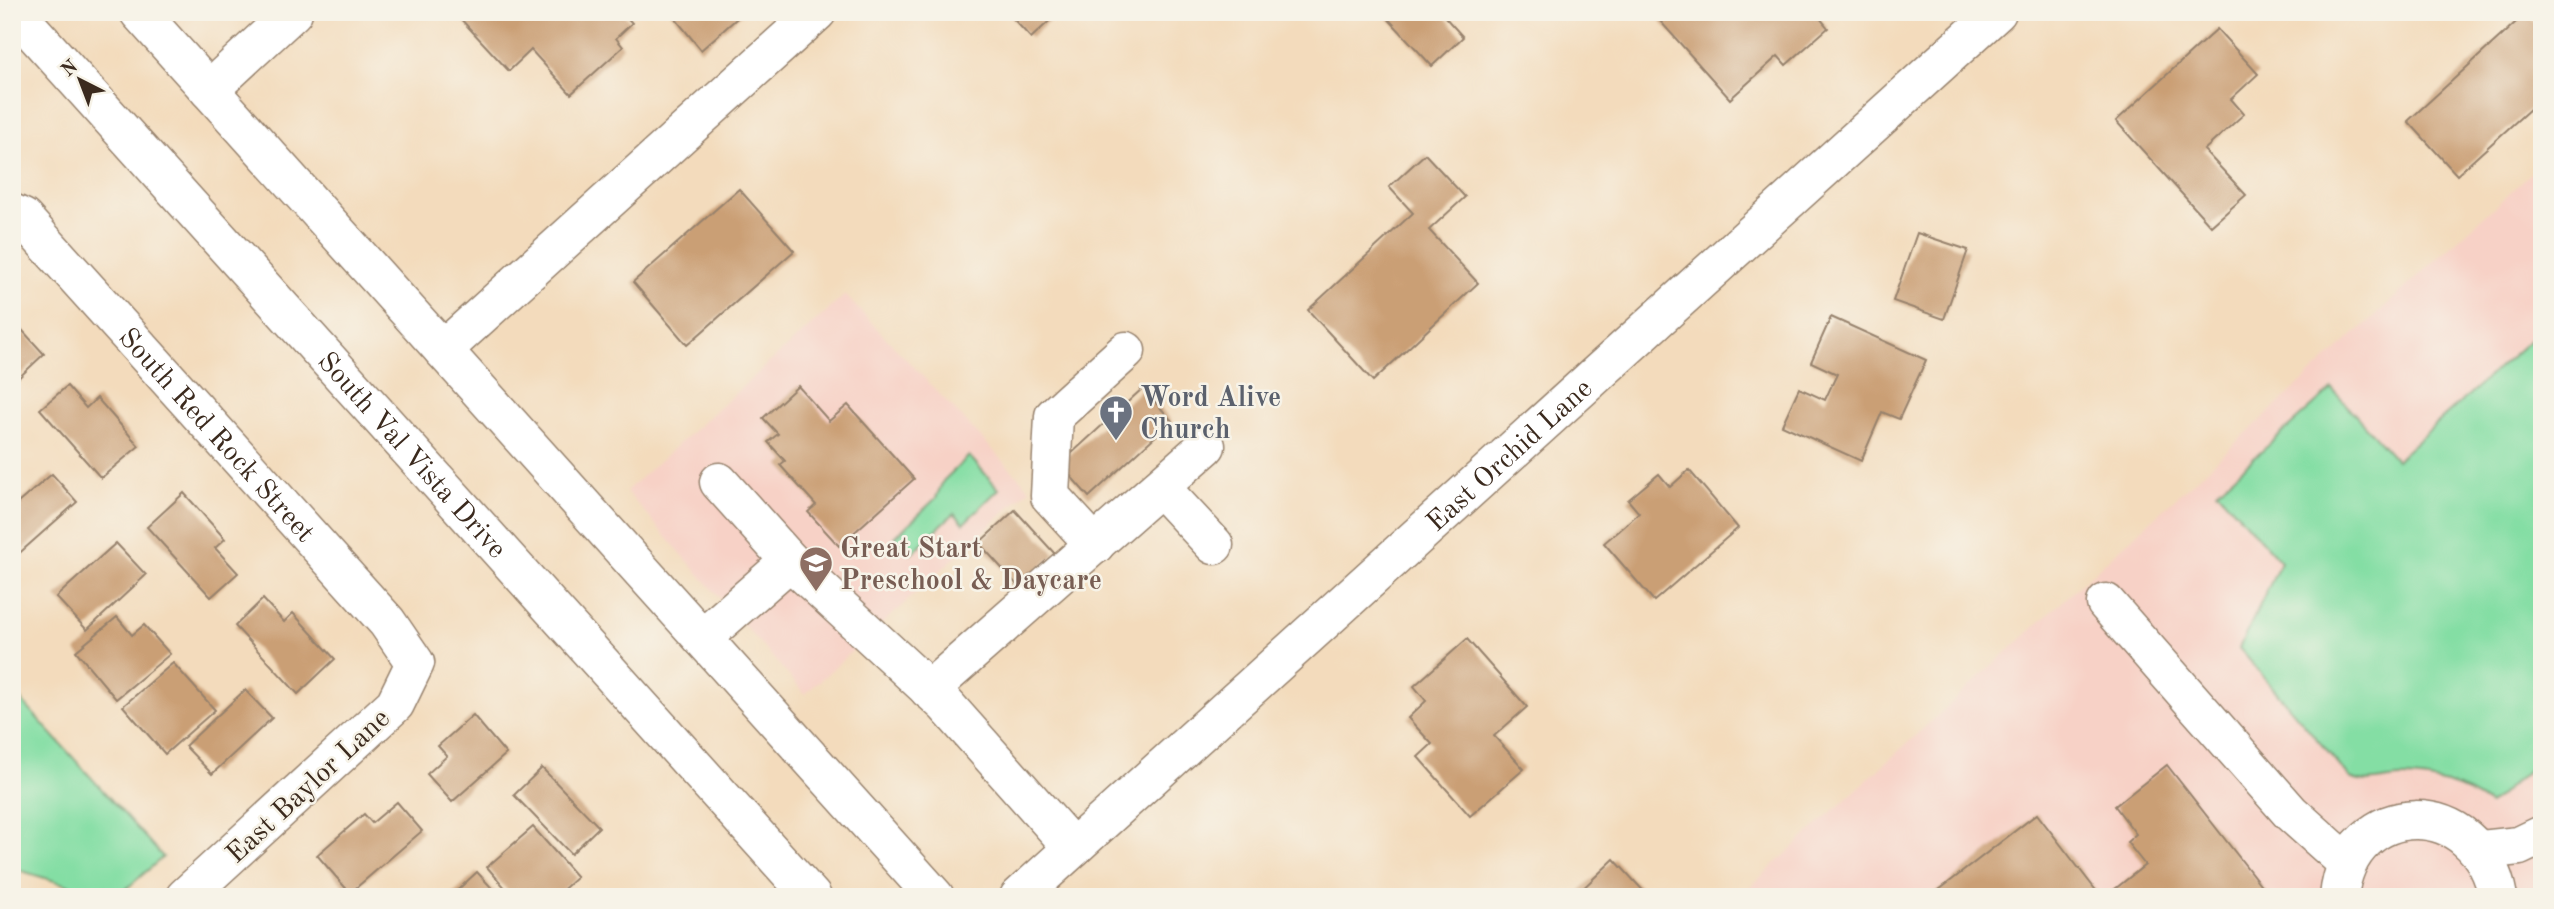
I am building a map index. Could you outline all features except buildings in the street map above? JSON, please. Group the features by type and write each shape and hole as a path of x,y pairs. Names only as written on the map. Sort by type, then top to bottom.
{"main road":[{"name":"South Val Vista Drive","path":"15,12 812,897"},
{"path":"139,12 935,897"},
{"path":"209,90 293,12"},
{"path":"443,350 817,12"},
{"name":"East Orchid Lane","path":"1018,897 1997,12"},
{"name":"South Red Rock Street","path":"12,213 23,218 387,622 415,663"},
{"path":"1095,545 1050,496 1054,416 1126,351"},
{"path":"929,690 1206,446"},
{"path":"719,482 790,561 929,690 1073,848"},
{"path":"1160,487 1214,545"},
{"path":"702,638 790,561"},
{"path":"2106,603 2291,813 2343,880 2361,844 2379,831 2400,822 2422,820 2444,824 2465,834 2481,850 2493,872 2498,897"},
{"name":"East Baylor Lane","path":"185,897 395,704 415,663"},
{"path":"2481,850 2519,846 2542,835"}],"shaded area":[{"path":"2542,163 2542,897 1739,897"},
{"name":"Great Start Preschool & Daycare","path":"845,295 1030,489 805,694 626,491"}],"green space":[{"path":"2542,329 2542,758 2489,805 2458,788 2435,781 2399,778 2368,782 2350,778 2239,648 2281,562 2217,491 2332,389 2396,460"},
{"path":"969,456 999,489 964,523 954,513 911,554 895,537 936,498 943,481"},
{"path":"12,690 163,857 117,897 107,897 12,868"}],"place":[{"name":"Word Alive Church","path":"1116,442"},
{"name":"Great Start Preschool & Daycare","path":"816,593"}]}
